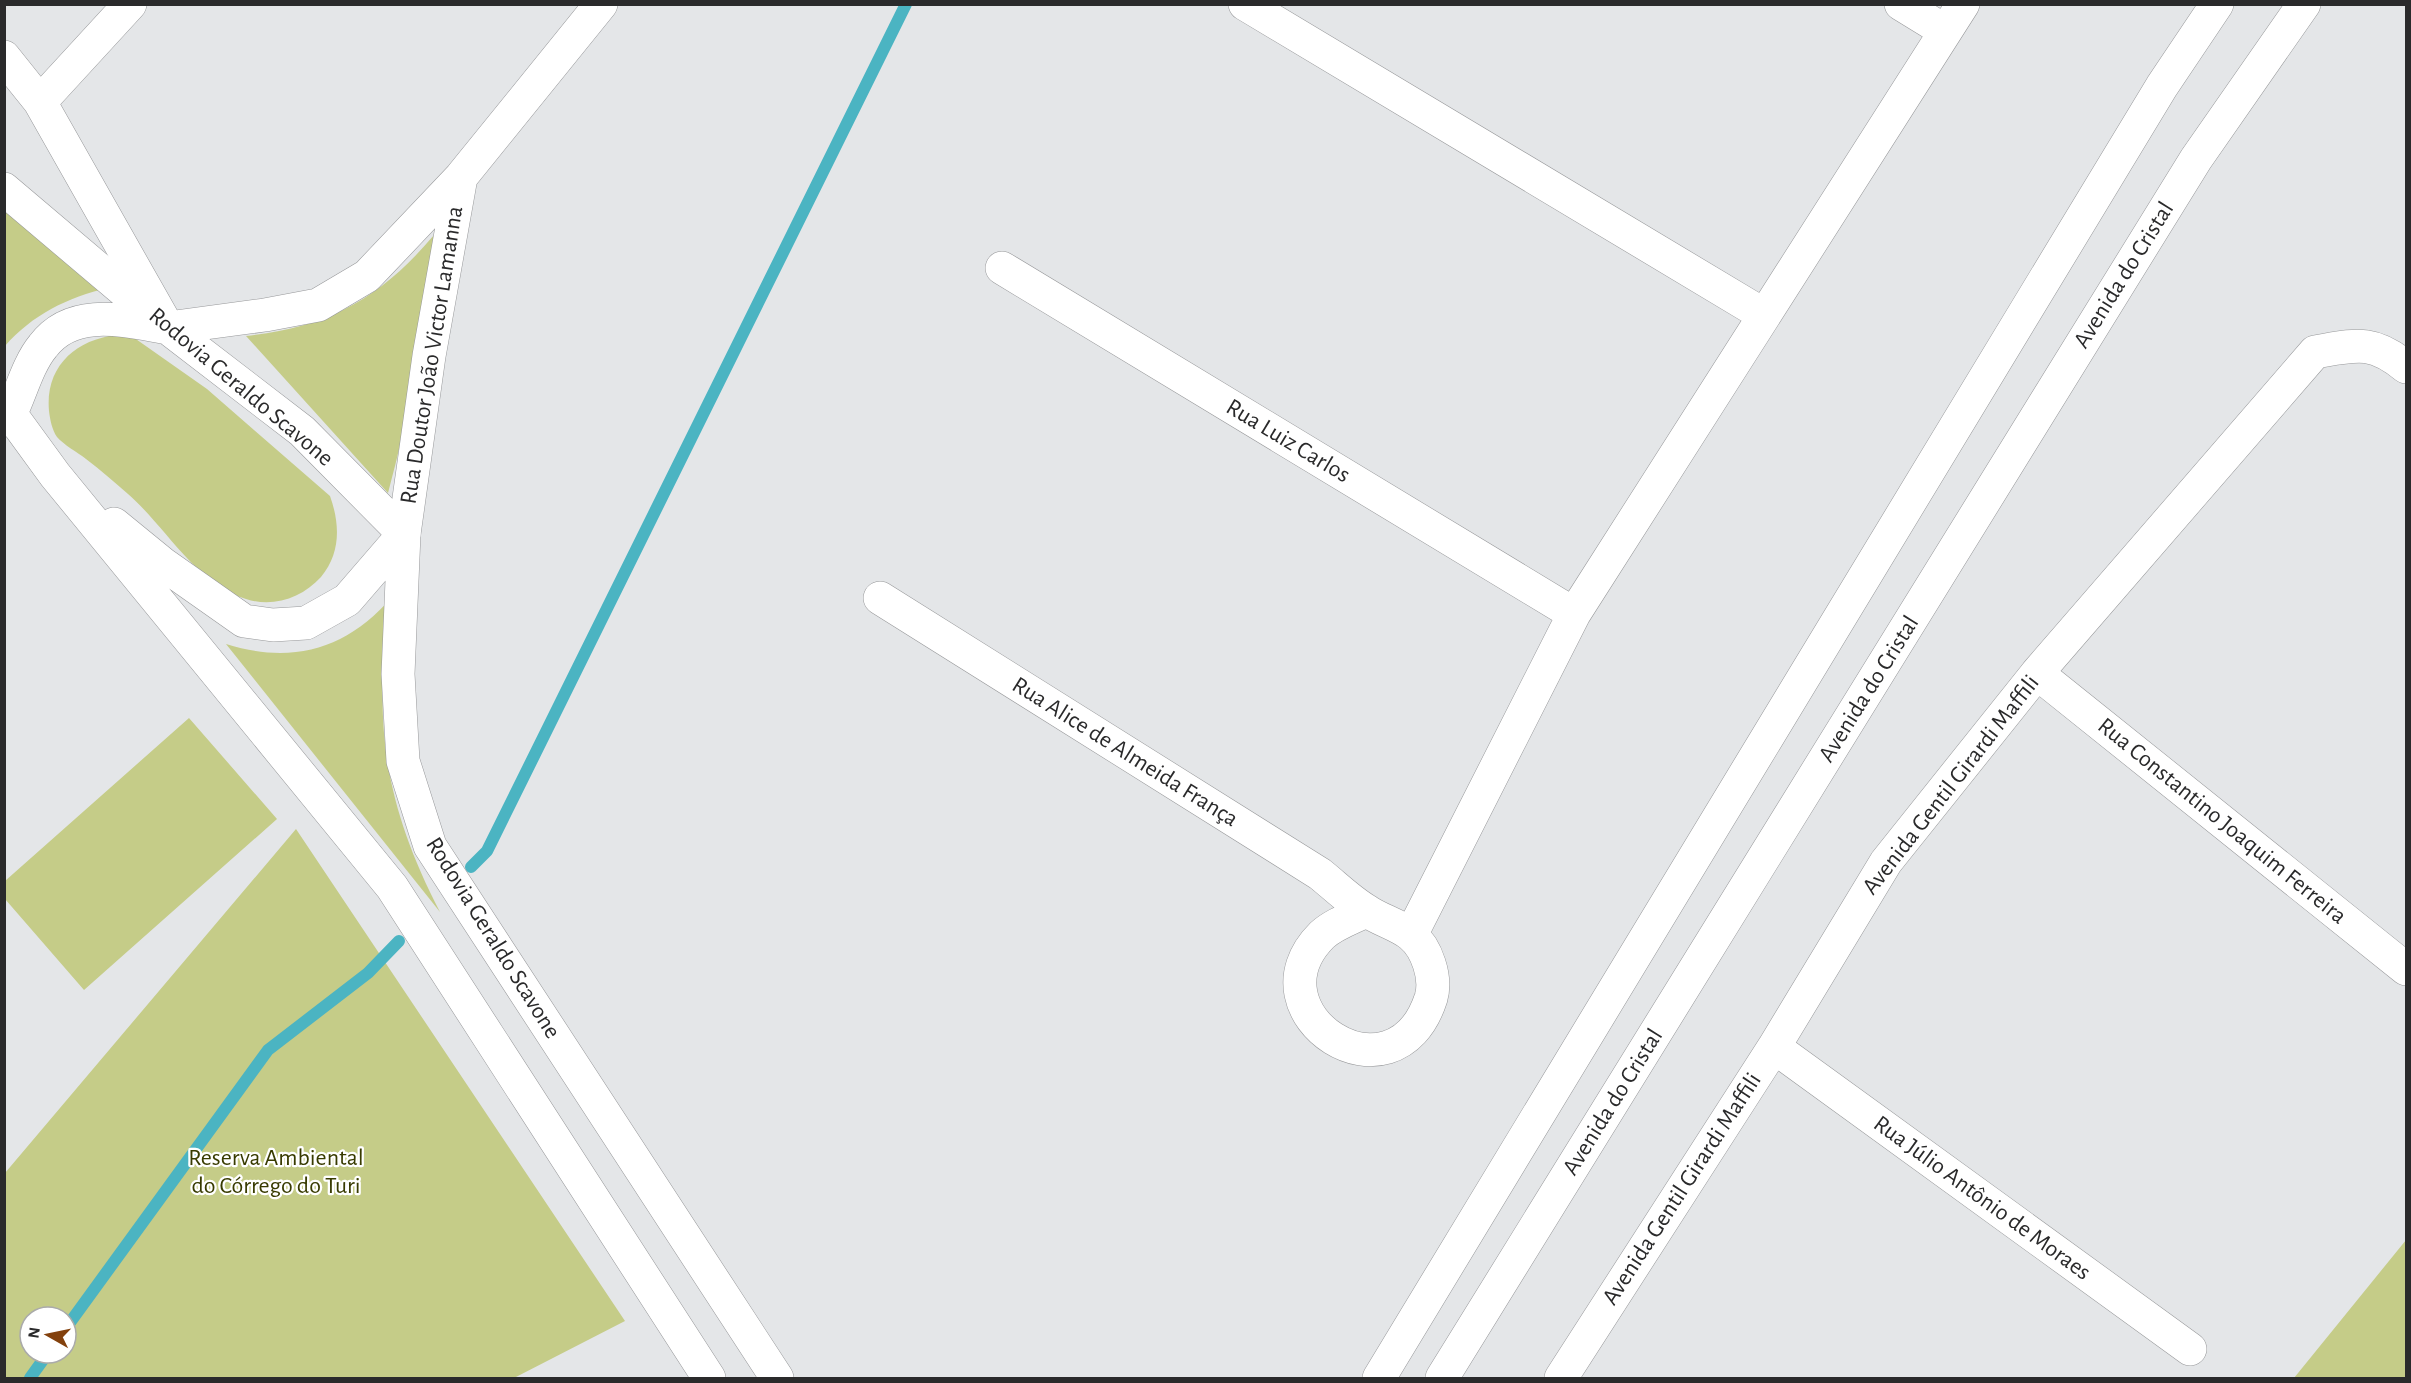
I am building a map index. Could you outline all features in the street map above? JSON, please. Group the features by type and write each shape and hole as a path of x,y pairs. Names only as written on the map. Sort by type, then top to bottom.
{"street":[{"path":"40,102 130,4"},
{"name":"Rua Doutor João Victor Lamanna","path":"168,328 265,315 318,305 367,276 461,177 602,4"},
{"path":"1245,4 1764,315"},
{"path":"1901,4 1945,31"},
{"path":"1411,935 1574,614 1963,4"},
{"path":"1379,1378 2150,107 2217,4"},
{"name":"Avenida do Cristal","path":"1442,1378 2196,159 2304,4"},
{"path":"4,57 40,102 168,328"},
{"name":"Rua Doutor João Victor Lamanna","path":"405,534 429,356 461,177"},
{"name":"Rodovia Geraldo Scavone","path":"4,189 168,328 302,431 405,534 398,674 404,761 430,846 777,1378"},
{"name":"Rua Luiz Carlos","path":"1002,268 1574,614"},
{"path":"168,328 102,318 69,325 43,345 7,413 55,475 392,887 709,1378"},
{"name":"Avenida Gentil Girardi Maffili","path":"1561,1378 1774,1047 1886,862 2037,673 2315,352 2355,345 2397,359"},
{"path":"55,475 163,564 244,621 273,625 306,623 347,600 405,534"},
{"name":"Rua Alice de Almeida França","path":"880,598 1320,874 1366,911"},
{"name":"Rua Constantino Joaquim Ferreira","path":"2037,673 2406,969"},
{"path":"1366,911 1411,935 1424,952 1431,972 1432,994 1419,1022 1396,1044 1376,1050 1354,1049 1335,1042 1318,1029 1307,1011 1301,991 1302,970 1310,950 1324,934 1366,911"},
{"name":"Rua Júlio Antônio de Moraes","path":"1774,1047 2190,1349"}],"green space":[{"path":"5,207 108,288 79,296 39,316 5,346"},
{"path":"434,235 417,365 388,493 246,336 303,325 351,306 394,276"},
{"path":"116,335 133,337 207,389 330,496 336,517 335,548 328,568 305,591 277,602 256,602 228,592 197,568 128,494 57,437 50,417 49,395 58,369 76,350 101,338"},
{"path":"392,597 383,682 383,721 387,759 406,834 440,912 226,644 274,653 317,648 356,629 375,615"},
{"path":"189,718 277,819 84,990 5,899 5,881"},
{"name":"Reserva Ambiental do Córrego do Turi","path":"296,829 625,1321 514,1378 5,1378 5,1173"},
{"path":"2406,1240 2406,1378 2294,1378"}],"waterway":[{"path":"471,867 487,851 906,4"},
{"path":"78,1311 268,1050 368,973 399,941"},
{"path":"30,1378 39,1365"}]}
